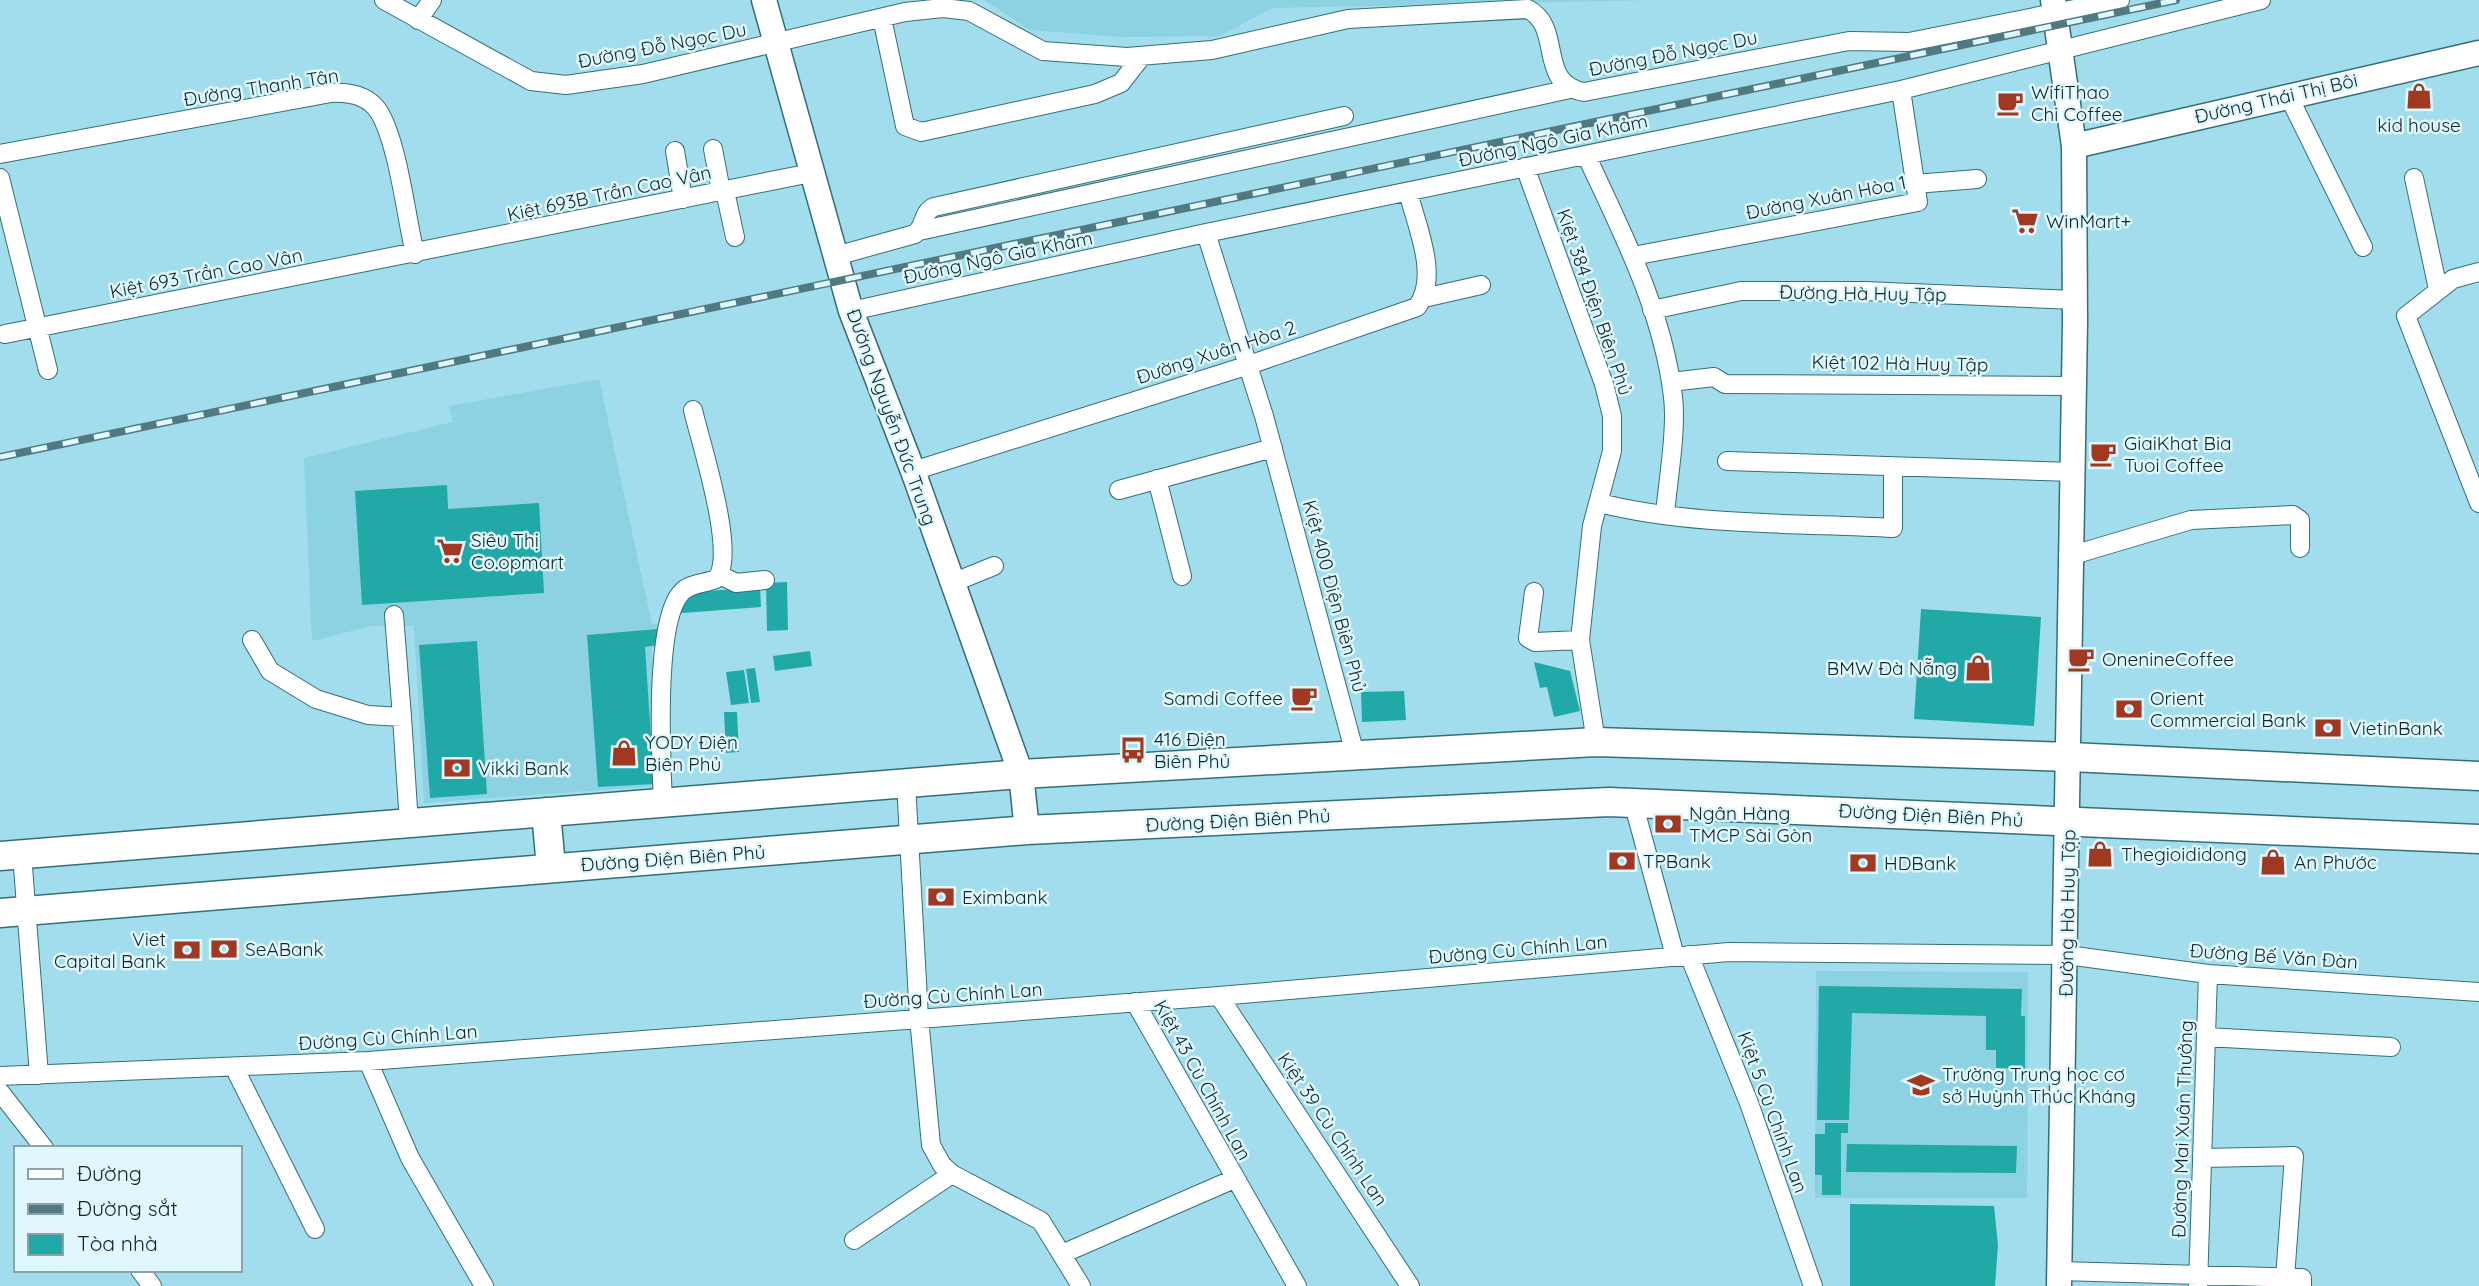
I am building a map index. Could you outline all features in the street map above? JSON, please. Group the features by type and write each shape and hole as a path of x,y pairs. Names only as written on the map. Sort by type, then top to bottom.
{"main road":[{"path":"11,855 1021,774 1597,742 2070,757 2479,775"},
{"name":"Đường Điện Biên Phủ","path":"13,912 1027,830 1633,802 2479,839"},
{"path":"546,812 551,867"}],"street":[{"name":"Đường Đỗ Ngọc Du","path":"384,0 531,81 566,85 643,74 776,43 882,18 900,7 969,11 1042,51 1142,56 1212,50 1348,19 1528,9 1538,15 1545,25 1558,77 1570,89 1584,92 1849,41 1909,42 2055,7 2120,0"},
{"path":"418,20 432,0"},
{"name":"Đường Nguyễn Đức Trung","path":"764,0 851,311 913,471 1021,774 1027,830"},
{"name":"Đường Ngô Gia Khảm","path":"851,311 1206,233 1902,90 2261,0"},
{"name":"Đường Hà Huy Tập","path":"2055,7 2074,146 2075,300 2060,1278 2199,1281 2285,1278"},
{"path":"882,18 905,126 911,131 921,132 1095,94 1121,83 1142,56"},
{"name":"Đường Thái Thị Bôi","path":"2074,146 2479,53"},
{"path":"836,256 919,231 1570,89"},
{"name":"Đường Xuân Hòa 1","path":"1633,256 1918,202 1902,90"},
{"name":"Đường Thanh Tân","path":"0,154 331,93 358,95 379,111 389,136 415,254"},
{"path":"2288,95 2363,247"},
{"path":"919,231 925,213 934,207 1343,116"},
{"path":"713,149 735,237"},
{"path":"675,151 683,199"},
{"path":"1586,155 1633,256 1652,310 1671,382 1674,399 1665,514"},
{"name":"Kiệt 384 Điện Biên Phủ","path":"1525,167 1604,384 1612,416 1612,451 1592,526 1580,640 1597,742"},
{"name":"Kiệt 693B Trần Cao Vân","path":"415,254 811,173"},
{"path":"0,178 48,370"},
{"path":"2414,178 2438,289"},
{"path":"1915,184 1977,179"},
{"path":"1408,191 1427,271 1424,298"},
{"name":"Kiệt 400 Điện Biên Phủ","path":"1206,233 1273,448 1355,754"},
{"name":"Kiệt 693 Trần Cao Vân","path":"5,334 415,254"},
{"path":"2479,271 2453,279 2406,316 2479,503"},
{"name":"Đường Xuân Hòa 2","path":"913,471 1249,365 1417,307 1424,298 1481,285"},
{"name":"Đường Hà Huy Tập","path":"1652,310 1741,291 1865,291 2075,300"},
{"name":"Kiệt 102 Hà Huy Tập","path":"1671,382 1714,377 1726,384 2074,386"},
{"path":"663,802 659,722 669,626 676,599 683,590 720,575 723,558 721,530 693,410"},
{"path":"1119,490 1273,448"},
{"path":"1727,461 2074,472"},
{"path":"1600,503 1665,514 1894,528 1893,468"},
{"path":"1157,479 1182,576"},
{"path":"2073,555 2191,520 2293,515 2300,520 2300,548"},
{"path":"952,583 994,566"},
{"path":"720,575 736,583 765,580"},
{"path":"1534,592 1528,638 1535,642 1580,640"},
{"path":"394,615 409,824"},
{"path":"252,640 270,671 316,699 368,715 402,717"},
{"path":"905,783 919,1018 931,1145 942,1166 952,1174 1041,1221 1081,1286"},
{"path":"1633,802 1682,956"},
{"path":"11,855 13,912 39,1075"},
{"name":"Đường Cù Chính Lan","path":"0,1076 368,1061 1219,996 1730,952 2067,954"},
{"name":"Đường Bế Văn Đàn","path":"2067,954 2208,974 2479,992"},
{"name":"Kiệt 5 Cù Chính Lan","path":"1682,956 1749,1103 1813,1286"},
{"name":"Đường Mai Xuân Thưởng","path":"2199,1281 2208,974"},
{"name":"Kiệt 39 Cù Chính Lan","path":"1219,996 1410,1286"},
{"name":"Kiệt 43 Cù Chính Lan","path":"1135,1002 1297,1286"},
{"path":"2206,1037 2391,1046"},
{"path":"368,1061 410,1158 484,1286"},
{"path":"234,1067 315,1229"},
{"path":"0,1092 42,1146"},
{"path":"2203,1158 2294,1156 2285,1278 2302,1278 2302,1286"},
{"path":"854,1240 952,1174"},
{"name":"Kiệt 43 Cù Chính Lan","path":"1062,1254 1234,1179"}],"shaded area":[{"path":"984,0 1651,0 1272,8 1220,36 1122,37 1030,30"},
{"path":"599,379 652,624 660,624 662,647 652,648 657,786 424,803 414,626 371,626 312,641 304,458 453,422 449,406"},
{"name":"Trường Trung học cơ sở Huỳnh Thúc Kháng","path":"1816,971 2028,972 2027,1198 1815,1198"}],"building":[{"name":"Siêu Thị Co.opmart","path":"447,485 448,509 539,503 544,593 362,605 355,491"},
{"path":"787,582 788,630 767,631 766,583"},
{"path":"760,587 761,607 670,614 669,594"},
{"name":"BMW Đà Nẵng","path":"1921,609 2041,617 2034,726 1914,719"},
{"path":"658,629 658,645 645,647 654,784 598,787 587,635"},
{"path":"477,641 487,794 430,798 419,645"},
{"path":"810,651 812,666 775,671 773,656"},
{"path":"1534,662 1570,671 1580,711 1554,717 1547,687 1540,688"},
{"path":"755,668 760,702 751,703 746,669"},
{"path":"744,670 749,703 731,705 726,672"},
{"path":"1404,691 1406,720 1362,722 1361,692"},
{"path":"724,712 737,712 739,752 726,753"},
{"path":"1819,986 2022,989 2025,1069 1996,1068 1996,1050 1986,1050 1986,1016 1852,1013 1849,1120 1817,1120"},
{"path":"1825,1123 1848,1123 1848,1133 1841,1133 1841,1195 1822,1195 1822,1175 1815,1175 1815,1134 1825,1134"},
{"path":"1847,1144 2017,1146 2016,1173 1846,1172"},
{"path":"1850,1204 1994,1206 1998,1245 1995,1286 1850,1286"}],"railway":[{"path":"0,457 2176,0"}],"place":[{"name":"kid house","path":"2419,96"},
{"name":"WifiThao Chi Coffee","path":"2010,103"},
{"name":"WinMart+","path":"2025,221"},
{"name":"GiaiKhat Bia Tuoi Coffee","path":"2103,454"},
{"name":"Siêu Thị Co.opmart","path":"450,551"},
{"name":"OnenineCoffee","path":"2081,659"},
{"name":"BMW Đà Nẵng","path":"1978,668"},
{"name":"Samdi Coffee","path":"1304,698"},
{"name":"Orient Commercial Bank","path":"2129,709"},
{"name":"VietinBank","path":"2328,728"},
{"name":"416 Điện Biên Phủ","path":"1133,750"},
{"name":"YODY Điện Biên Phủ","path":"624,753"},
{"name":"Vikki Bank","path":"457,768"},
{"name":"Ngân Hàng TMCP Sài Gòn","path":"1668,824"},
{"name":"Thegioididong","path":"2100,854"},
{"name":"TPBank","path":"1622,861"},
{"name":"An Phước","path":"2273,862"},
{"name":"HDBank","path":"1863,863"},
{"name":"Eximbank","path":"941,897"},
{"name":"SeABank","path":"224,949"},
{"name":"Viet Capital Bank","path":"187,950"},
{"name":"Trường Trung học cơ sở Huỳnh Thúc Kháng","path":"1921,1085"}]}
